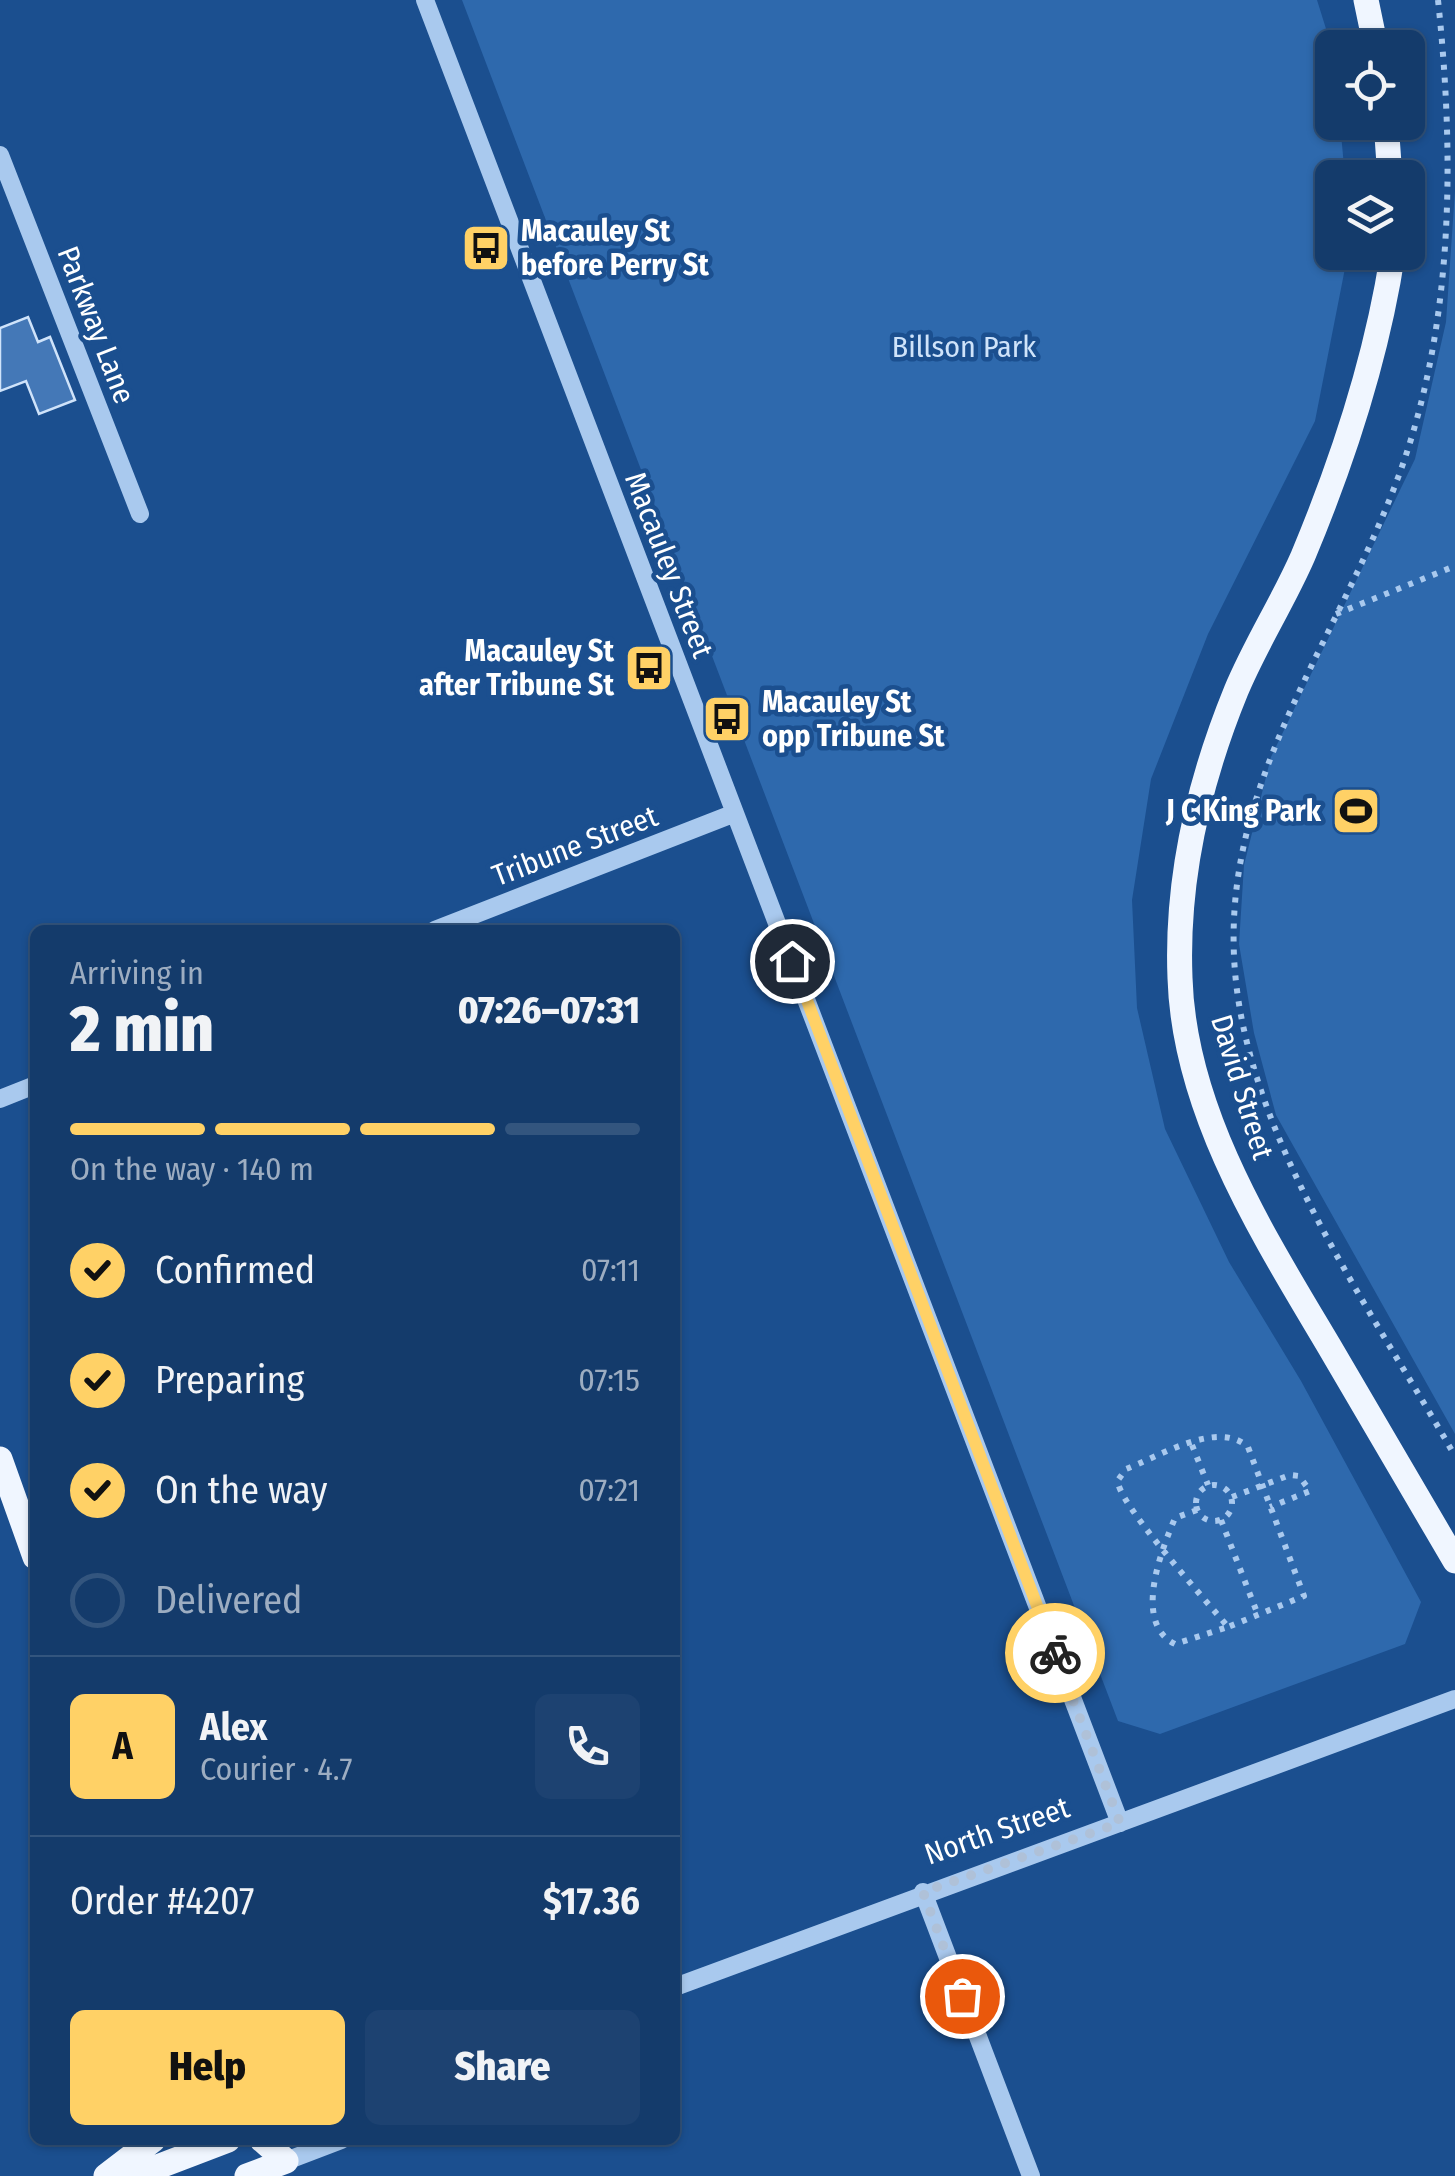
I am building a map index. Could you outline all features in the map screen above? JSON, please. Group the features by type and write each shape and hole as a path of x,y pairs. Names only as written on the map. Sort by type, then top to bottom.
{"main road":[{"path":"1366,0 1372,30"},
{"name":"David Street","path":"1390,270 1380,335 1354,420 1302,557 1237,690 1202,784 1182,876 1180,980 1198,1077 1236,1178 1280,1263 1455,1561"},
{"path":"0,1460 30,1544"},
{"path":"106,2176 146,2145"},
{"path":"134,2176 215,2145"},
{"path":"247,2176 287,2150"}],"street":[{"name":"Macauley Street","path":"424,0 1120,1823"},
{"name":"Parkway Lane","path":"0,154 140,514"},
{"name":"Tribune Street","path":"448,925 735,813"},
{"path":"0,1099 30,1088"},
{"name":"North Street","path":"680,1985 923,1892 1455,1699"},
{"path":"923,1892 1031,2176"},
{"path":"287,2150 314,2145"}],"path":[{"path":"1438,0 1452,131 1440,324 1396,483 1268,758 1245,830 1233,916 1240,1009 1263,1106 1455,1456"},
{"path":"1335,614 1455,566"},
{"path":"1197,1510 1176,1518 1163,1547 1150,1598 1167,1640 1181,1644 1228,1627 1304,1596 1243,1442 1217,1436 1126,1470 1118,1480 1120,1494 1163,1547 1228,1627"},
{"path":"1192,1445 1208,1485"},
{"path":"1232,1497 1299,1476 1310,1491 1270,1507"},
{"path":"1208,1485 1225,1488 1232,1497 1232,1510 1221,1520 1205,1519 1197,1510 1196,1498 1208,1485"},
{"path":"1221,1520 1258,1615"}],"green space":[{"name":"Billson Park","path":"462,0 1317,0 1326,30 1315,30 1315,140 1342,140 1343,160 1315,160 1315,270 1345,270 1315,421 1208,634 1151,779 1132,900 1137,1008 1165,1129 1229,1262 1301,1381 1421,1602 1405,1644 1160,1734 1118,1721"},
{"name":"J C King Park","path":"1455,191 1455,1434 1276,1115 1254,1033 1239,944 1244,865 1271,757 1415,459 1446,322"}],"building":[{"path":"28,317 38,342 50,337 75,400 39,414 26,381 0,391 0,328"}],"way so far":[{"path":"962,1996 923,1892 1120,1823 1055,1653"}],"place":[{"name":"Macauley St before Perry St","path":"486,248"},
{"name":"Macauley St after Tribune St","path":"649,668"},
{"name":"Macauley St opp Tribune St","path":"727,719"},
{"name":"J C King Park","path":"1356,811"}],"route":[{"path":"792,961 1055,1653"}]}
